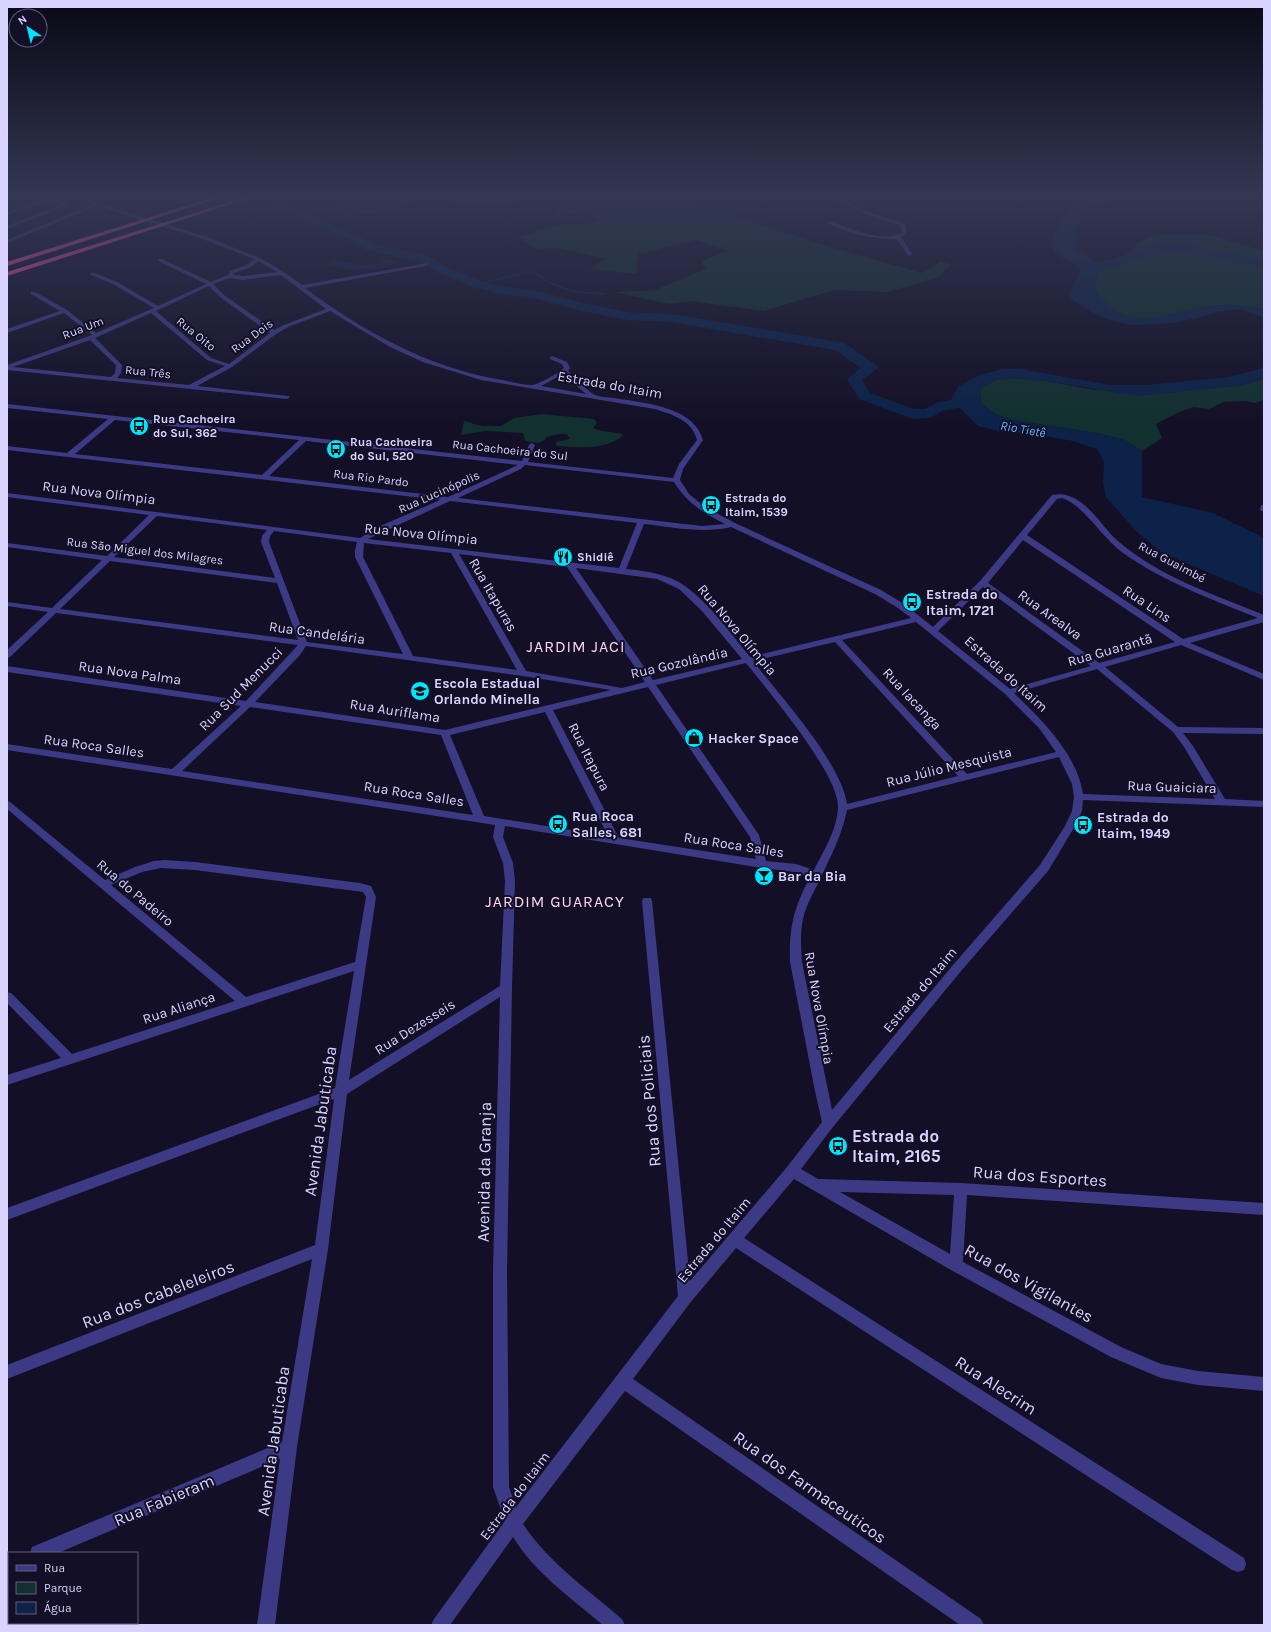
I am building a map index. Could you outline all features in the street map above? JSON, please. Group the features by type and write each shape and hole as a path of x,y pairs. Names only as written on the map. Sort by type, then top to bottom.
{"highway":[{"path":"7,274 19,270"}],"street":[{"path":"181,270 208,283 222,296 274,333"},
{"name":"Rua Um","path":"230,276 232,272 237,270"},
{"name":"Estrada do Itaim","path":"277,270 302,286 330,309 392,346 424,361 483,379 636,403 663,410 685,420 697,429 700,440 693,453 678,470 676,480 686,495 694,503 714,516 732,525 878,592 901,606 918,619 1008,692 1042,726 1062,753 1077,784 1079,798 1077,811 1070,826 1044,868 962,962 829,1123 792,1171 685,1298 514,1522 440,1625"},
{"path":"302,286 391,270"},
{"name":"Rua Um","path":"7,367 94,337 208,283 230,276 243,278 282,273"},
{"name":"Rua Oito","path":"92,274 115,283 155,309 209,359 230,366"},
{"path":"33,293 65,311 94,337 119,365 118,373 112,379"},
{"name":"Rua Dois","path":"189,388 230,366 274,333 297,321 330,309"},
{"path":"7,331 65,311"},
{"path":"534,387 564,371 567,365 552,358"},
{"name":"Rua Três","path":"7,367 112,379 145,386 189,388 287,397"},
{"path":"564,371 591,396"},
{"name":"Rua Cachoeira do Sul","path":"7,406 676,480"},
{"path":"69,455 114,417"},
{"path":"264,477 305,438"},
{"path":"524,463 532,445"},
{"name":"Rua Rio Pardo","path":"7,448 452,498 641,522 711,529 732,525"},
{"name":"Rua Lucinópolis","path":"361,540 381,529 519,468 524,463"},
{"name":"Rua Nova Olímpia","path":"7,494 361,540 622,570 659,577 682,587 705,609 748,660 815,747 834,778 841,795 844,808 830,848 805,898 798,918 795,941 796,962 801,991 829,1123"},
{"name":"Rua Guaimbé","path":"933,631 983,583 1024,536 1055,497 1060,496 1064,496 1082,507 1109,537 1124,550 1146,564 1184,584 1264,618"},
{"path":"7,655 155,514"},
{"path":"622,570 641,522"},
{"name":"Rua Sud Menucci","path":"175,772 249,703 297,653 303,644 302,636 279,581 265,542 266,536 272,529"},
{"name":"Rua Lins","path":"1024,536 1182,643 1264,677"},
{"path":"361,540 358,548 359,557 410,659"},
{"name":"Rua São Miguel dos Milagres","path":"7,546 110,558 279,581"},
{"name":"Rua Itapuras","path":"453,550 523,673"},
{"path":"569,564 754,837 762,864"},
{"name":"Rua Arealva","path":"983,583 1099,667 1176,730 1188,746 1222,803"},
{"name":"Rua Candelária","path":"7,604 523,673 623,690"},
{"name":"Rua Guarantã","path":"1008,692 1099,667 1264,618"},
{"name":"Rua Gozolândia","path":"445,733 918,619"},
{"name":"Rua Iacanga","path":"837,639 965,778"},
{"name":"Rua Nova Palma","path":"7,669 249,703"},
{"name":"Rua Auriflama","path":"249,703 445,733 480,819"},
{"name":"Rua Itapura","path":"548,708 615,840"},
{"path":"1176,730 1264,731"},
{"name":"Rua Roca Salles","path":"7,748 501,822 762,864 796,868 816,874"},
{"name":"Rua Júlio Mesquista","path":"844,808 1062,753"},
{"name":"Rua Guaiciara","path":"1079,798 1264,804"},
{"name":"Rua do Padeiro","path":"7,804 246,1003"},
{"name":"Avenida da Granja","path":"501,822 498,838 508,863 510,881 506,988 500,1271 501,1488 514,1522 528,1546 541,1561 616,1625"},
{"name":"Avenida Jabuticaba","path":"103,885 145,867 160,864 195,866 364,888 367,889 371,897 341,1091 321,1249 289,1447 266,1625"},
{"name":"Rua dos Policiais","path":"647,901 685,1298"},
{"name":"Rua Aliança","path":"7,1080 360,965"},
{"name":"Rua Dezesseis","path":"341,1091 506,988"},
{"path":"7,996 71,1060"},
{"path":"7,1214 341,1091"},
{"name":"Rua dos Vigilantes","path":"792,1171 814,1185 956,1265 1116,1352 1161,1370 1198,1378 1264,1384"},
{"name":"Rua dos Esportes","path":"814,1185 961,1189 1264,1209"},
{"path":"956,1265 961,1189"},
{"name":"Rua Alecrim","path":"734,1239 1238,1564"},
{"name":"Rua dos Cabeleleiros","path":"7,1372 321,1249"},
{"name":"Rua dos Farmaceuticos","path":"623,1381 975,1625"},
{"name":"Rua Fabieram","path":"40,1552 289,1447"}],"green space":[{"path":"600,270 637,270 637,274"},
{"path":"703,270 912,270 922,273 927,270 945,270 938,278 887,292 834,290 764,311 690,301 669,304 614,292 655,290"},
{"path":"1099,270 1264,270 1264,309 1216,305 1195,308 1156,318 1143,319 1131,317 1118,312 1101,298 1096,291 1096,279"},
{"path":"1013,378 1046,381 1094,390 1239,386 1264,379 1264,400 1255,403 1246,401 1223,402 1209,409 1194,407 1179,412 1156,424 1162,438 1142,451 1124,440 1096,433 1013,420 995,414 981,403 980,388 996,380"},
{"path":"542,414 594,419 597,423 593,428 624,435 608,444 583,447 556,446 556,442 570,439 567,434 547,437 538,443 525,441 523,433 485,431 461,435 464,421 481,426 501,426 514,418"}],"water":[{"path":"1080,270 1099,270 1095,283 1098,294 1106,303 1118,312 1131,317 1143,319 1156,318 1195,308 1230,305 1264,309 1264,318 1243,310 1229,310 1175,323 1132,325 1109,320 1094,314 1069,297 1070,290"},
{"name":"Rio Tietê","path":"1264,368 1264,379 1239,386 1137,396 1046,381 1013,378 996,380 980,388 981,403 995,414 1013,420 1096,433 1124,440 1142,451 1142,497 1213,513 1264,538 1264,596 1162,553 1136,531 1106,497 1103,483 1104,462 1097,449 1073,441 1032,434 1002,432 978,426 951,399 959,386 980,375 1003,369 1021,369 1110,385 1146,385 1229,377"}],"waterway":[{"path":"444,270 478,284 500,290 539,295 581,307 628,316 671,318 839,346 871,368 854,379 864,396 912,414 929,413 938,407 964,403"},
{"path":"478,284 527,272 538,274 546,281 563,288 577,292 604,294"}],"place":[{"name":"Rua Cachoeira do Sul, 362","path":"139,426"},
{"name":"Rua Cachoeira do Sul, 520","path":"336,449"},
{"name":"Estrada do Itaim, 1539","path":"711,505"},
{"name":"Shidiê","path":"563,557"},
{"name":"Estrada do Itaim, 1721","path":"912,602"},
{"name":"Escola Estadual Orlando Minella","path":"420,691"},
{"name":"Hacker Space","path":"694,738"},
{"name":"Rua Roca Salles, 681","path":"558,824"},
{"name":"Estrada do Itaim, 1949","path":"1083,825"},
{"name":"Bar da Bia","path":"764,876"},
{"name":"Estrada do Itaim, 2165","path":"838,1146"}],"district":[{"name":"JARDIM JACI","path":"576,646"},
{"name":"JARDIM GUARACY","path":"555,901"}]}
